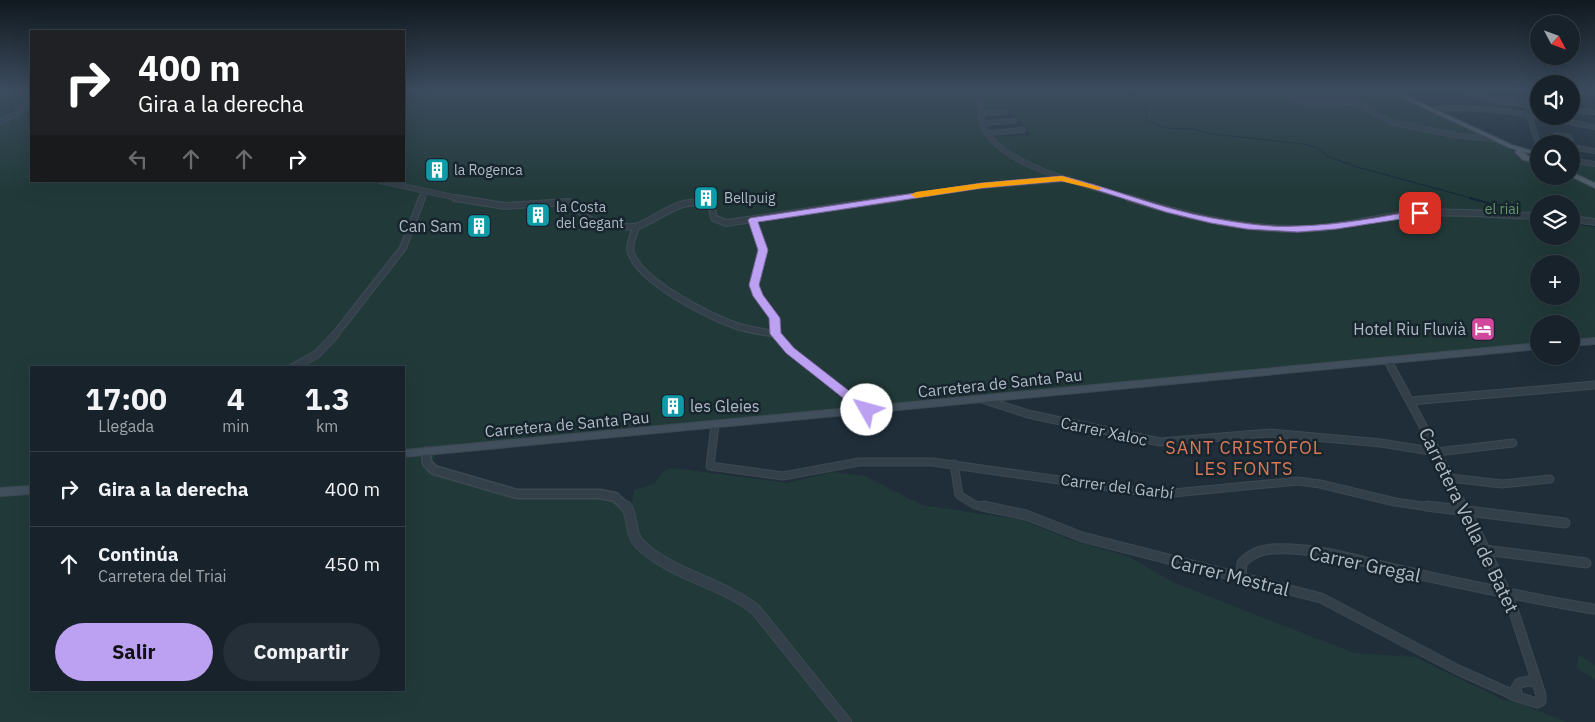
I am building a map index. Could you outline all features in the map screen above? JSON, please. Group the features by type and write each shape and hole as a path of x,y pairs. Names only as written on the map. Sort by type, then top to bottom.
{"main road":[{"path":"1463,124 1510,146 1530,153"},
{"path":"1510,146 1523,156 1530,156"},
{"path":"1580,178 1595,186"},
{"path":"1580,342 1595,341"},
{"name":"Carretera de Santa Pau","path":"405,454 1530,347"},
{"path":"0,492 30,490"}],"street":[{"path":"983,124 1001,150 1022,162 1158,208 1211,220 1247,226 1298,229 1336,226 1420,213 1530,215"},
{"path":"1397,124 1459,136 1495,139"},
{"path":"1580,124 1595,127"},
{"path":"988,133 1023,130"},
{"path":"1580,148 1595,151"},
{"path":"1580,162 1595,164"},
{"path":"384,182 504,206 574,203 585,218 596,223 636,227 686,202 703,203 711,206 714,218 726,223 982,186 1068,179"},
{"path":"296,366 317,354 329,342 396,258 403,248 425,191"},
{"path":"753,220 763,250 754,285 758,296 775,318 776,334 790,351 867,410"},
{"path":"1580,220 1595,222"},
{"path":"636,227 631,254 654,282 703,312 728,322 776,334"},
{"name":"Carretera Vella de Batet","path":"1388,361 1450,478 1507,595 1517,620 1541,701 1533,702 1518,696"},
{"path":"1411,402 1595,385"},
{"name":"Carrer Xaloc","path":"982,400 1028,414 1147,441 1174,442 1257,434 1282,434 1381,442 1437,452 1513,443"},
{"name":"Carrer del Garbí","path":"715,425 710,466 720,469 783,476 859,462 898,461 954,464 1158,493 1196,493 1277,482 1307,482 1395,502 1566,523"},
{"path":"426,452 427,463 434,470 516,494 535,496 600,494 615,497 628,510 633,535 644,548 669,564 740,597 756,610 846,722"},
{"name":"Carrer Mestral","path":"954,464 960,495 970,503 1026,515 1076,536 1328,602 1458,670 1518,696"},
{"path":"1450,478 1502,484 1550,479"},
{"name":"Carrer Gregal","path":"1241,578 1240,566 1247,557 1269,549 1287,550 1334,556 1507,595 1594,609"},
{"path":"1485,550 1586,563"},
{"path":"1518,696 1516,688 1520,683 1529,681 1537,683"}],"green space":[{"name":"el riai","path":"0,124 30,124 30,182 405,182 405,124 986,124 986,128 993,137 1030,135 1022,124 1458,124 1506,146 1522,158 1530,160 1530,185 1580,185 1580,180 1595,188 1595,339 1580,340 1580,315 1530,315 1530,345 437,447 433,463 445,471 523,492 609,492 624,499 631,511 634,490 654,484 665,470 674,468 787,483 832,472 865,476 922,505 1022,520 1071,540 1130,557 1172,582 1354,653 1415,657 1508,702 1507,698 1566,722 0,722"},
{"path":"1580,162 1595,165 1595,183 1580,176"},
{"path":"1579,655 1595,665 1595,679 1576,668"}],"waterway":[{"path":"1155,124 1166,128 1193,129 1212,134 1304,144 1318,148 1327,156 1357,167 1475,199"},
{"path":"1470,198 1524,213"},
{"path":"1580,224 1595,226"}],"slow traffic":[{"path":"916,195 1014,182 1062,178 1098,188"}],"place":[{"name":"la Rogenca","path":"437,170"},
{"name":"Bellpuig","path":"706,198"},
{"name":"la Costa del Gegant","path":"538,215"},
{"name":"Can Sam","path":"479,226"},
{"name":"Hotel Riu Fluvià","path":"1483,329"},
{"name":"les Gleies","path":"673,406"}],"district":[{"name":"SANT CRISTÒFOL LES FONTS","path":"1244,457"}],"route":[{"path":"867,410 790,351 776,334 775,318 758,296 754,285 763,250 753,220 982,186 1062,178 1169,210 1247,226 1298,229 1336,226 1420,213"}]}
